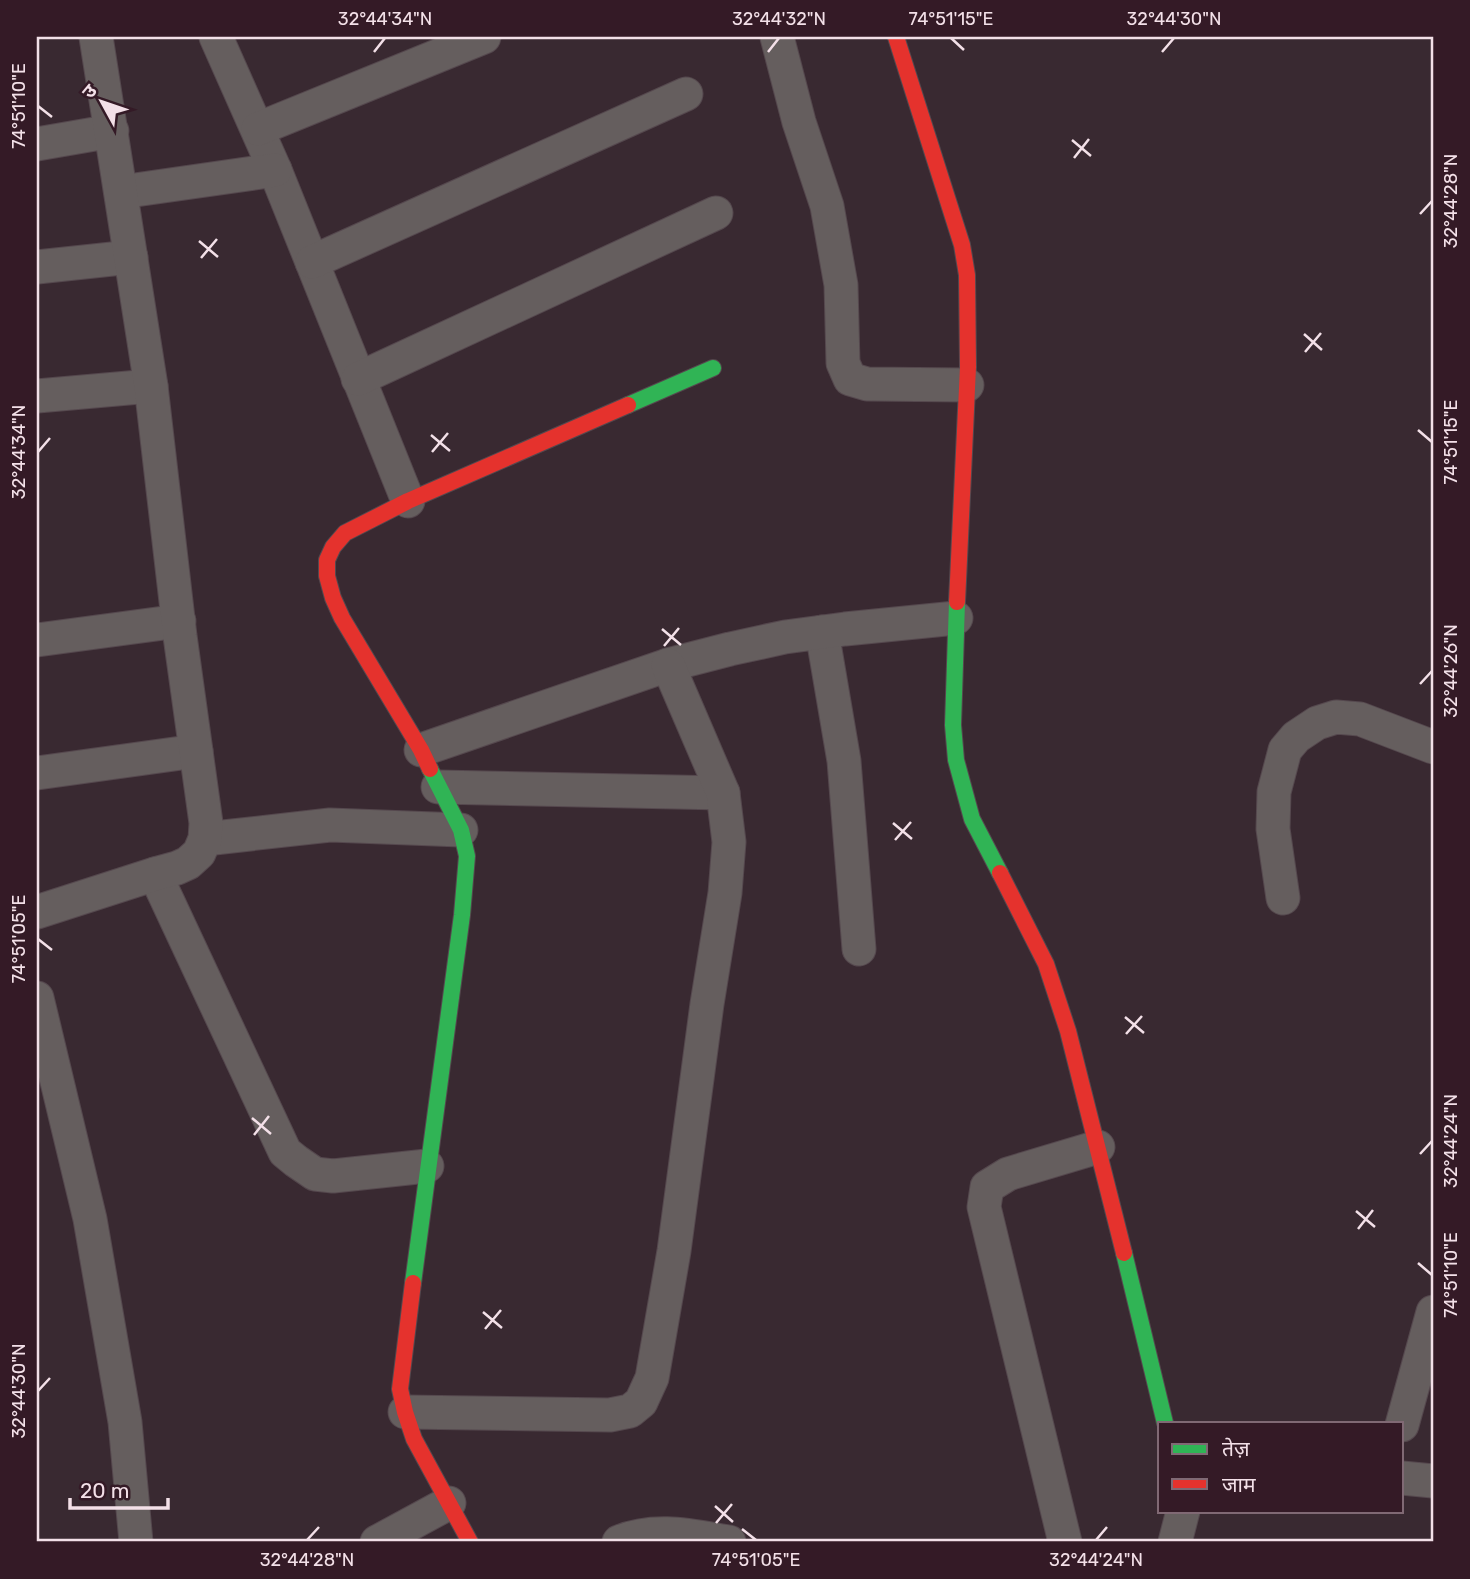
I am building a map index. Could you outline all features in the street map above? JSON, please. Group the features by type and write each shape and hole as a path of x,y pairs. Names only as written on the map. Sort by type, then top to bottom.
{"street":[{"path":"37,912 177,868 199,853 205,839 206,823 178,621 151,386 96,37"},
{"path":"216,37 275,170 408,501"},
{"path":"258,130 484,37"},
{"path":"777,37 799,122 827,206 841,285 842,363 850,379 867,384 967,385"},
{"path":"896,37 962,245 967,275 967,385 953,725 957,760 972,819 1046,964 1071,1044 1098,1147 1165,1422"},
{"path":"312,262 686,93"},
{"path":"37,144 112,131"},
{"path":"121,192 275,170"},
{"path":"358,379 716,214"},
{"path":"37,267 131,257"},
{"path":"470,1542 414,1439 400,1389 467,856 461,830 421,750 342,618 327,576 327,560 333,547 345,533 408,501 713,368"},
{"path":"37,396 151,386"},
{"path":"421,750 668,666 730,649 785,637 956,618"},
{"path":"37,640 178,621"},
{"path":"822,632 844,761 859,949"},
{"path":"405,1412 610,1415 630,1411 641,1402 652,1378 674,1251 725,893 729,842 723,793 668,666"},
{"path":"1283,898 1273,829 1274,792 1285,750 1296,737 1317,723 1336,717 1360,719 1433,747"},
{"path":"37,773 196,751"},
{"path":"438,787 723,793"},
{"path":"205,839 330,825 461,830"},
{"path":"155,874 285,1152 315,1174 333,1176 427,1166"},
{"path":"37,998 90,1219 125,1422 136,1542"},
{"path":"1065,1542 984,1207 987,1187 1008,1174 1098,1147"},
{"path":"1403,1422 1433,1312"},
{"path":"1404,1478 1433,1482"},
{"path":"377,1542 449,1503"},
{"path":"1175,1542 1183,1512"},
{"path":"619,1542 643,1535 669,1533 729,1542"}],"traffic: fast":[{"path":"628,405 713,368"},
{"path":"957,602 953,725 956,760 972,819 1000,873"},
{"path":"413,1283 462,915 467,856 461,830 430,769"},
{"path":"1124,1253 1165,1422"}],"traffic: jam":[{"path":"896,37 962,245 967,275 968,367 957,602"},
{"path":"430,769 333,598 327,576 327,560 333,547 345,533 408,501 628,405"},
{"path":"1000,873 1046,964 1068,1031 1124,1253"},
{"path":"413,1283 400,1389 405,1412 414,1439 470,1542"}]}
